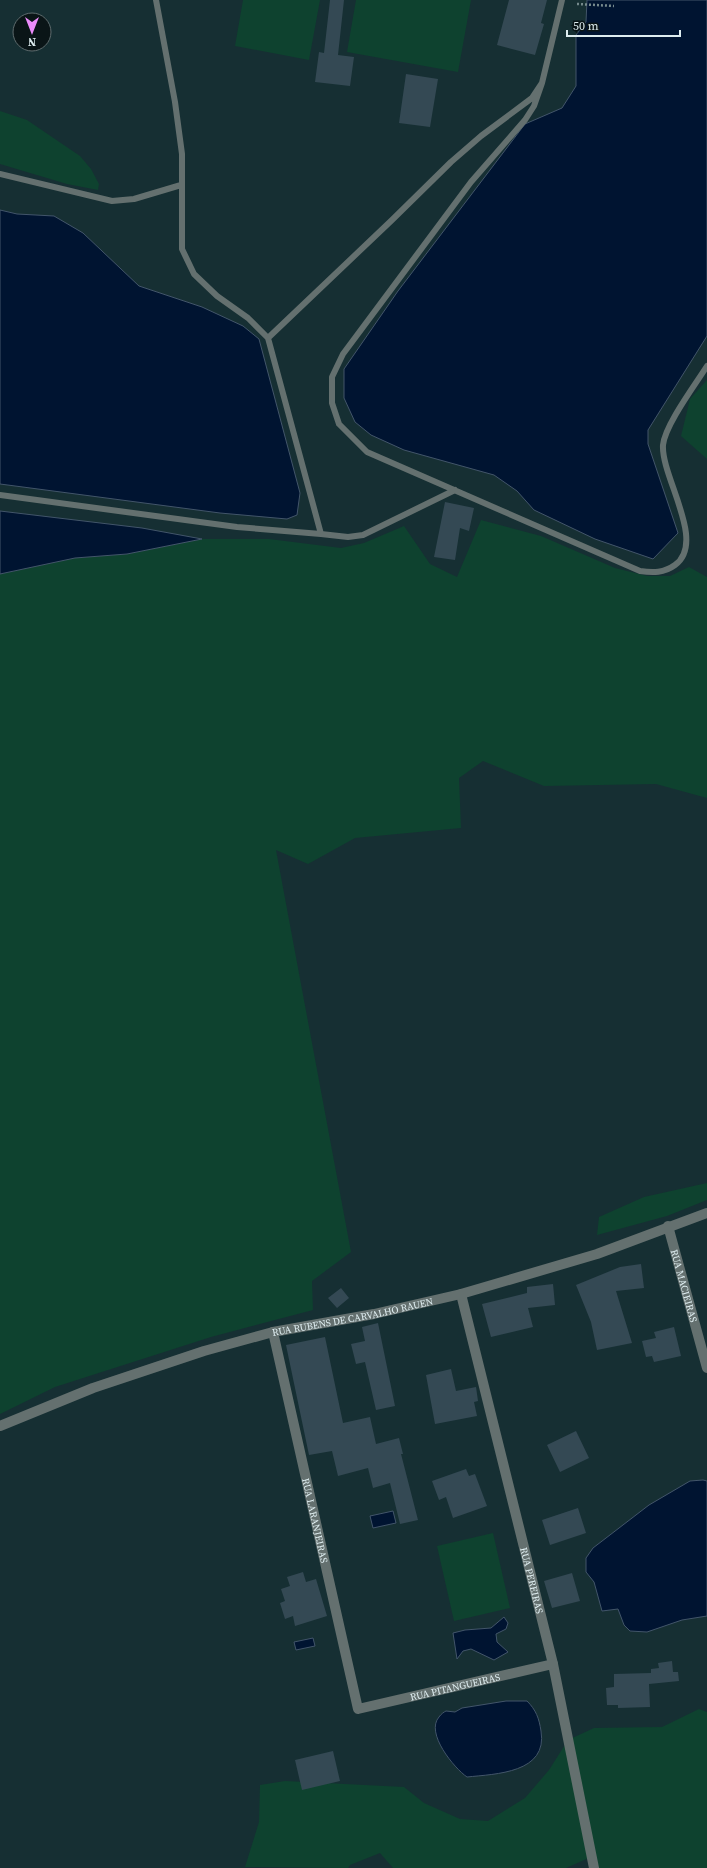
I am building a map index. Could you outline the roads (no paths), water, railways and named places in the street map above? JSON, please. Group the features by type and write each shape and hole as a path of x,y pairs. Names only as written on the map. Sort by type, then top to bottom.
{"street":[{"name":"RUA RUBENS DE CARVALHO RAUEN","path":"0,1426 93,1388 204,1351 273,1332 374,1314 461,1294 597,1254 668,1226 707,1213"},
{"name":"RUA MACIEIRAS","path":"668,1226 707,1368"},
{"name":"RUA PEREIRAS","path":"461,1294 553,1664 594,1868"},
{"name":"RUA LARANJEIRAS","path":"273,1332 358,1709"},
{"name":"RUA PITANGUEIRAS","path":"358,1709 553,1664"}],"lane":[{"path":"156,0 175,102 181,147 182,249 194,274 217,296 248,318 268,338 321,534"},
{"path":"562,0 542,82 534,106 525,120 466,188 343,354 332,377 332,403 339,424 367,452 640,571 654,573 669,570 682,560 687,545 684,525 665,458 663,445 667,429 707,366"},
{"path":"268,338 451,162 481,136 532,98 542,82"},
{"path":"0,174 112,201 134,199 181,185"},
{"path":"0,495 237,527 348,537 363,535 455,490"}],"water":[{"path":"587,0 707,0 707,336 648,430 648,444 678,533 653,559 595,539 534,510 517,491 494,475 404,450 371,435 355,422 344,398 344,369 398,291 525,124 562,108 576,86 576,35 586,22"},
{"path":"0,210 17,214 54,216 83,233 139,286 202,307 243,326 259,339 300,493 297,515 287,519 220,513 0,484"},
{"path":"0,511 142,528 202,539 127,554 75,558 0,574"},
{"path":"690,1481 707,1481 707,1616 682,1620 647,1632 630,1631 624,1625 618,1609 602,1611 594,1582 586,1572 586,1558 593,1548 649,1505"},
{"path":"393,1511 396,1523 373,1528 370,1516"},
{"path":"504,1617 508,1623 506,1629 496,1634 497,1642 508,1652 494,1660 471,1649 463,1651 457,1659 453,1633 465,1630 491,1628"},
{"path":"313,1638 315,1646 296,1650 294,1642"},
{"path":"506,1701 527,1701 535,1711 541,1731 541,1745 536,1755 528,1763 518,1769 467,1777 455,1766 438,1741 436,1724 439,1717 446,1711 455,1712 462,1708"}]}
